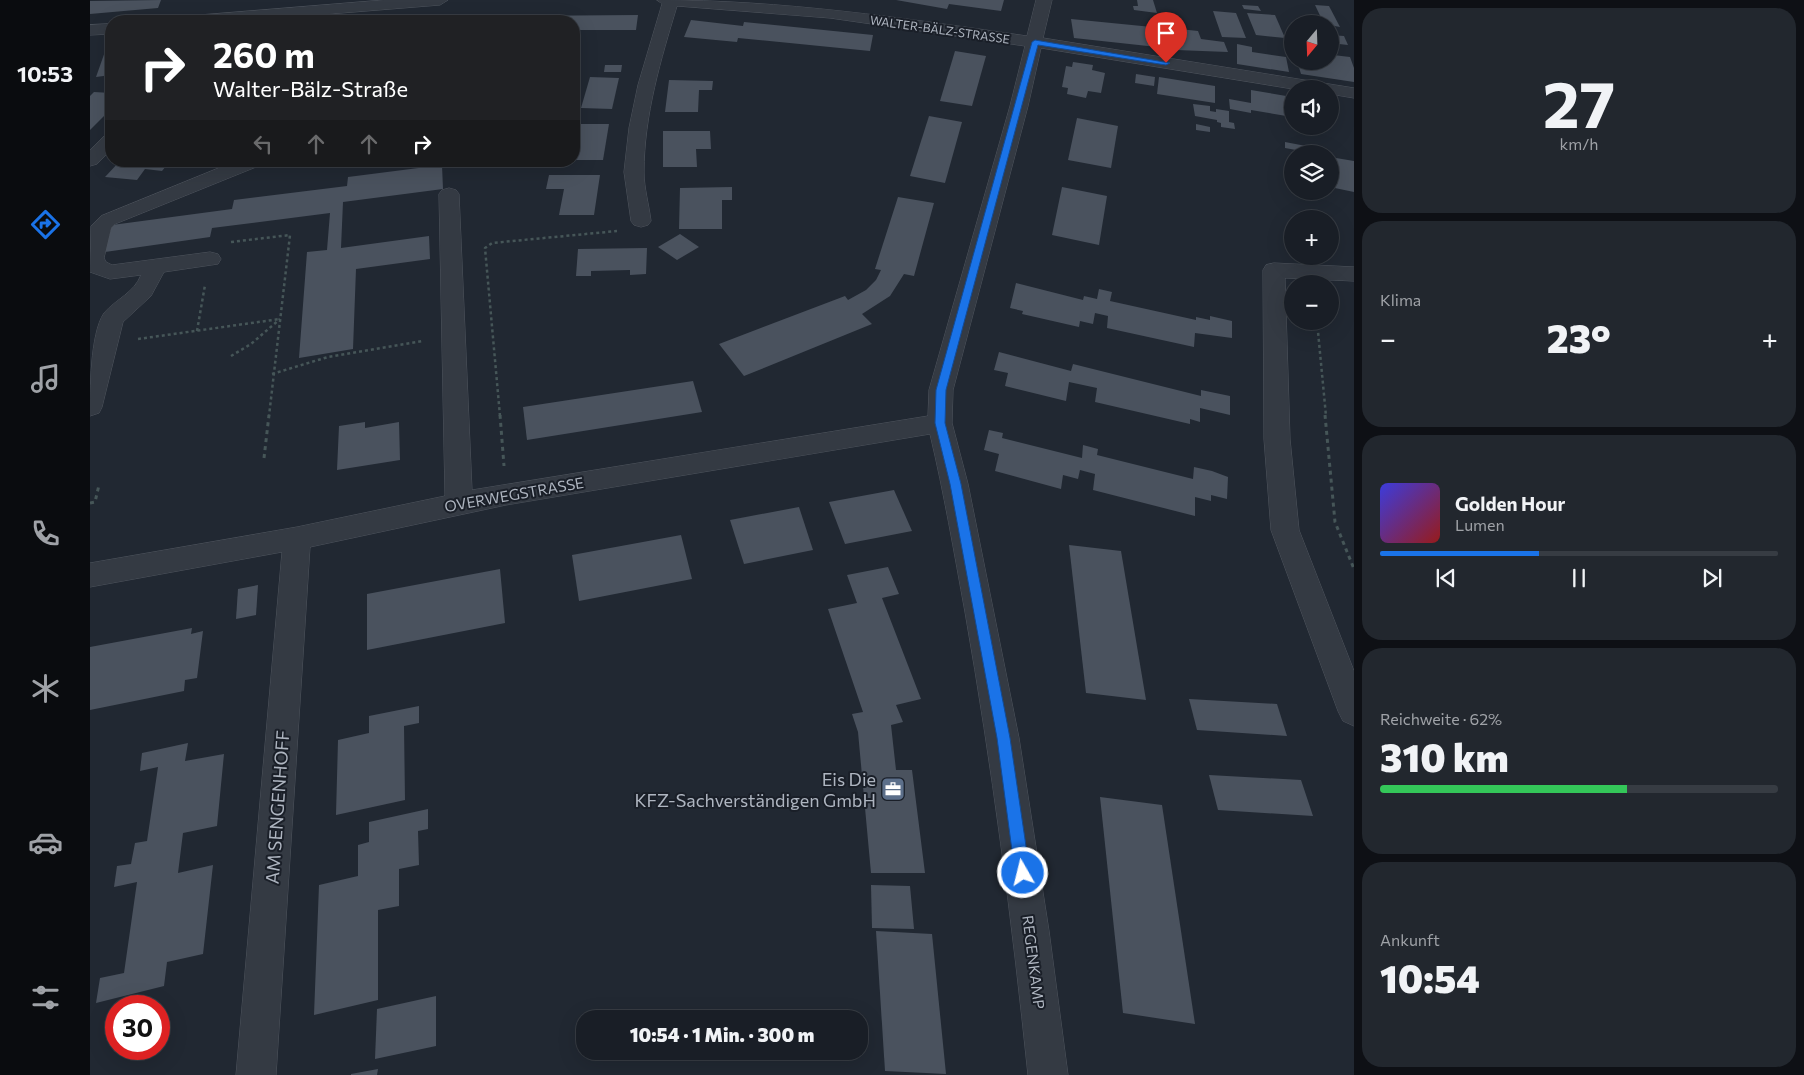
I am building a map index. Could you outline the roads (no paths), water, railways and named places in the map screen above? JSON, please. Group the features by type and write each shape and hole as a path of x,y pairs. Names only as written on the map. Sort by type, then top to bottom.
{"street":[{"path":"223,15 440,0"},
{"name":"WALTER-BÄLZ-STRASSE","path":"666,0 830,13 1035,42 1284,82"},
{"path":"641,221 634,174 639,126 652,61 671,0"},
{"name":"REGENKAMP","path":"1044,0 1035,42 941,390 940,423 955,484 1003,738 1031,931 1048,1075"},
{"path":"90,30 105,29"},
{"name":"WALTER-BÄLZ-STRASSE","path":"1339,91 1354,93"},
{"path":"90,160 105,146"},
{"path":"210,259 110,272 98,267 93,258 101,226 108,220 239,167"},
{"path":"449,194 459,503"},
{"path":"90,407 112,320 151,284 155,266"},
{"path":"1354,274 1274,270 1276,439 1285,530 1354,710"},
{"name":"OVERWEGSTRASSE","path":"90,575 297,538 506,494 940,423"},
{"name":"AM SENGENHOFF","path":"256,1075 297,538"}],"place":[{"name":"Eis Die KFZ-Sachverständigen GmbH","path":"893,789"}]}
